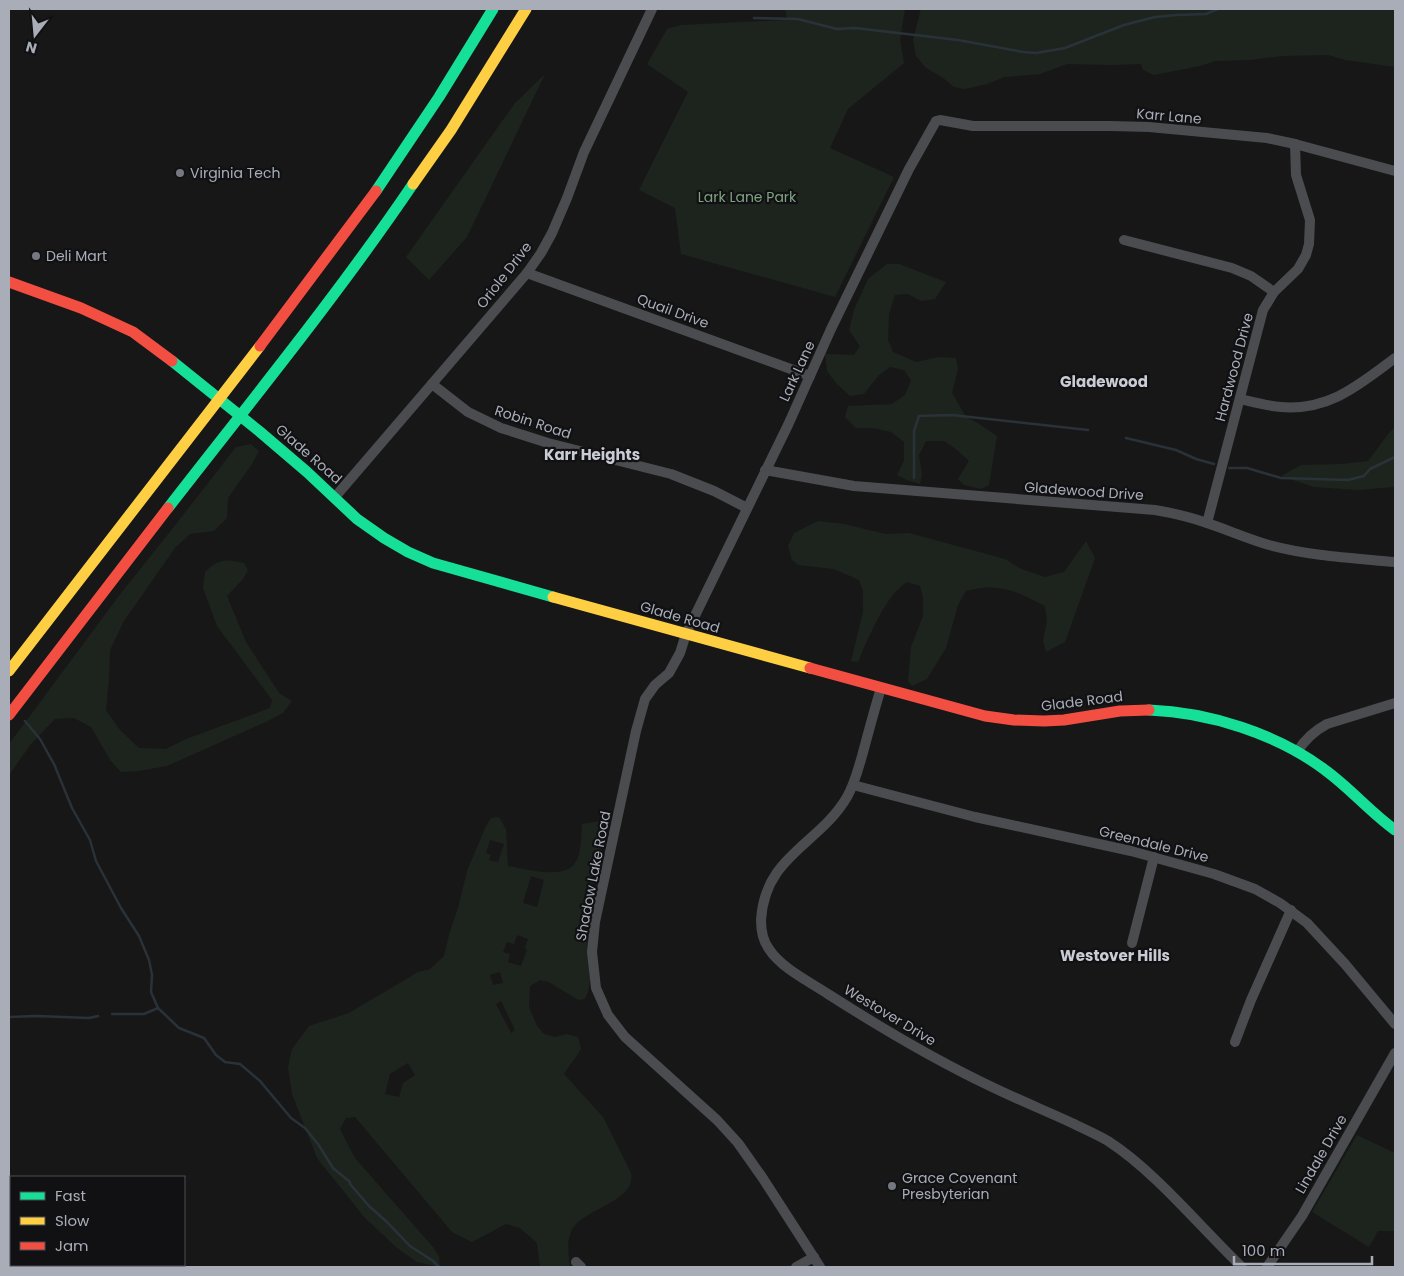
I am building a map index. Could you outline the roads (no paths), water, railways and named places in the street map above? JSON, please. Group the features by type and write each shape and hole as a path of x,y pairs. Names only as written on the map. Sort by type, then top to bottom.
{"main road":[{"path":"9,671 361,212 434,104 493,9"},
{"path":"9,715 389,220 451,130 526,9"},
{"name":"Glade Road","path":"9,282 82,308 122,326 151,344 259,431 358,518 384,538 408,552 433,563 985,716 1036,722 1064,720 1126,710 1149,709 1209,719 1256,733 1297,752 1332,776 1382,822 1395,830"}],"street":[{"name":"Oriole Drive","path":"335,496 527,273 541,253 567,198 584,152 652,9"},
{"name":"Karr Lane","path":"936,121 940,120 973,126 1149,127 1267,138 1395,171"},
{"name":"Lark Lane","path":"686,634 909,169 936,121"},
{"name":"Hardwood Drive","path":"1207,523 1263,310 1274,292 1298,269 1306,255 1309,244 1310,220 1296,175 1295,144"},
{"path":"1124,240 1232,268 1251,276 1274,292"},
{"name":"Quail Drive","path":"527,273 810,376"},
{"path":"1240,399 1283,407 1319,404 1344,395 1395,358"},
{"name":"Robin Road","path":"432,384 468,412 494,425 548,442 682,478 714,491 747,508"},
{"name":"Gladewood Drive","path":"765,470 854,486 1155,510 1182,515 1270,546 1301,552 1395,562"},
{"name":"Shadow Lake Road","path":"686,634 680,653 669,673 655,685 645,699 636,731 595,922 592,952 596,988 608,1015 625,1037 717,1120 738,1143 820,1267"},
{"name":"Westover Drive","path":"881,688 852,785 844,801 834,816 786,860 774,877 765,898 761,922 764,941 770,952 792,971 928,1055 1108,1141 1124,1152 1158,1183 1242,1267"},
{"path":"1297,752 1310,734 1322,726 1395,703"},
{"name":"Greendale Drive","path":"852,785 975,817 1154,857 1214,874 1266,894 1307,923 1395,1024"},
{"path":"1132,942 1154,857"},
{"path":"1235,1042 1251,1000 1291,910"},
{"name":"Lindale Drive","path":"1267,1267 1302,1216 1395,1053"},
{"path":"796,1267 814,1257"}],"waterway":[{"path":"754,18 798,19 837,29 855,28 958,40 1036,53 1065,48 1124,25 1155,17 1206,14 1218,9"},
{"path":"914,478 914,431 919,416 952,415 1088,430"},
{"path":"1126,438 1176,450 1196,459 1214,464"},
{"path":"1229,468 1247,468 1281,478 1348,480 1364,476 1370,469 1395,457"},
{"path":"25,721 40,739 54,764 72,808 90,840 96,861 121,908 139,936 149,960 152,975 151,992 158,1008 179,1028 204,1038 216,1055 225,1062 240,1064 260,1081 291,1118 305,1128 333,1168 350,1182 369,1206 410,1246 439,1267"},
{"path":"112,1014 144,1014 158,1008"},
{"path":"9,1017 89,1018 98,1016"}],"place":[{"name":"Virginia Tech","path":"180,173"},
{"name":"Deli Mart","path":"36,256"},
{"name":"Grace Covenant Presbyterian","path":"892,1186"}],"district":[{"name":"Gladewood","path":"1104,381"},
{"name":"Karr Heights","path":"592,454"},
{"name":"Westover Hills","path":"1115,955"}],"park label":[{"name":"Lark Lane Park","path":"747,197"}]}
